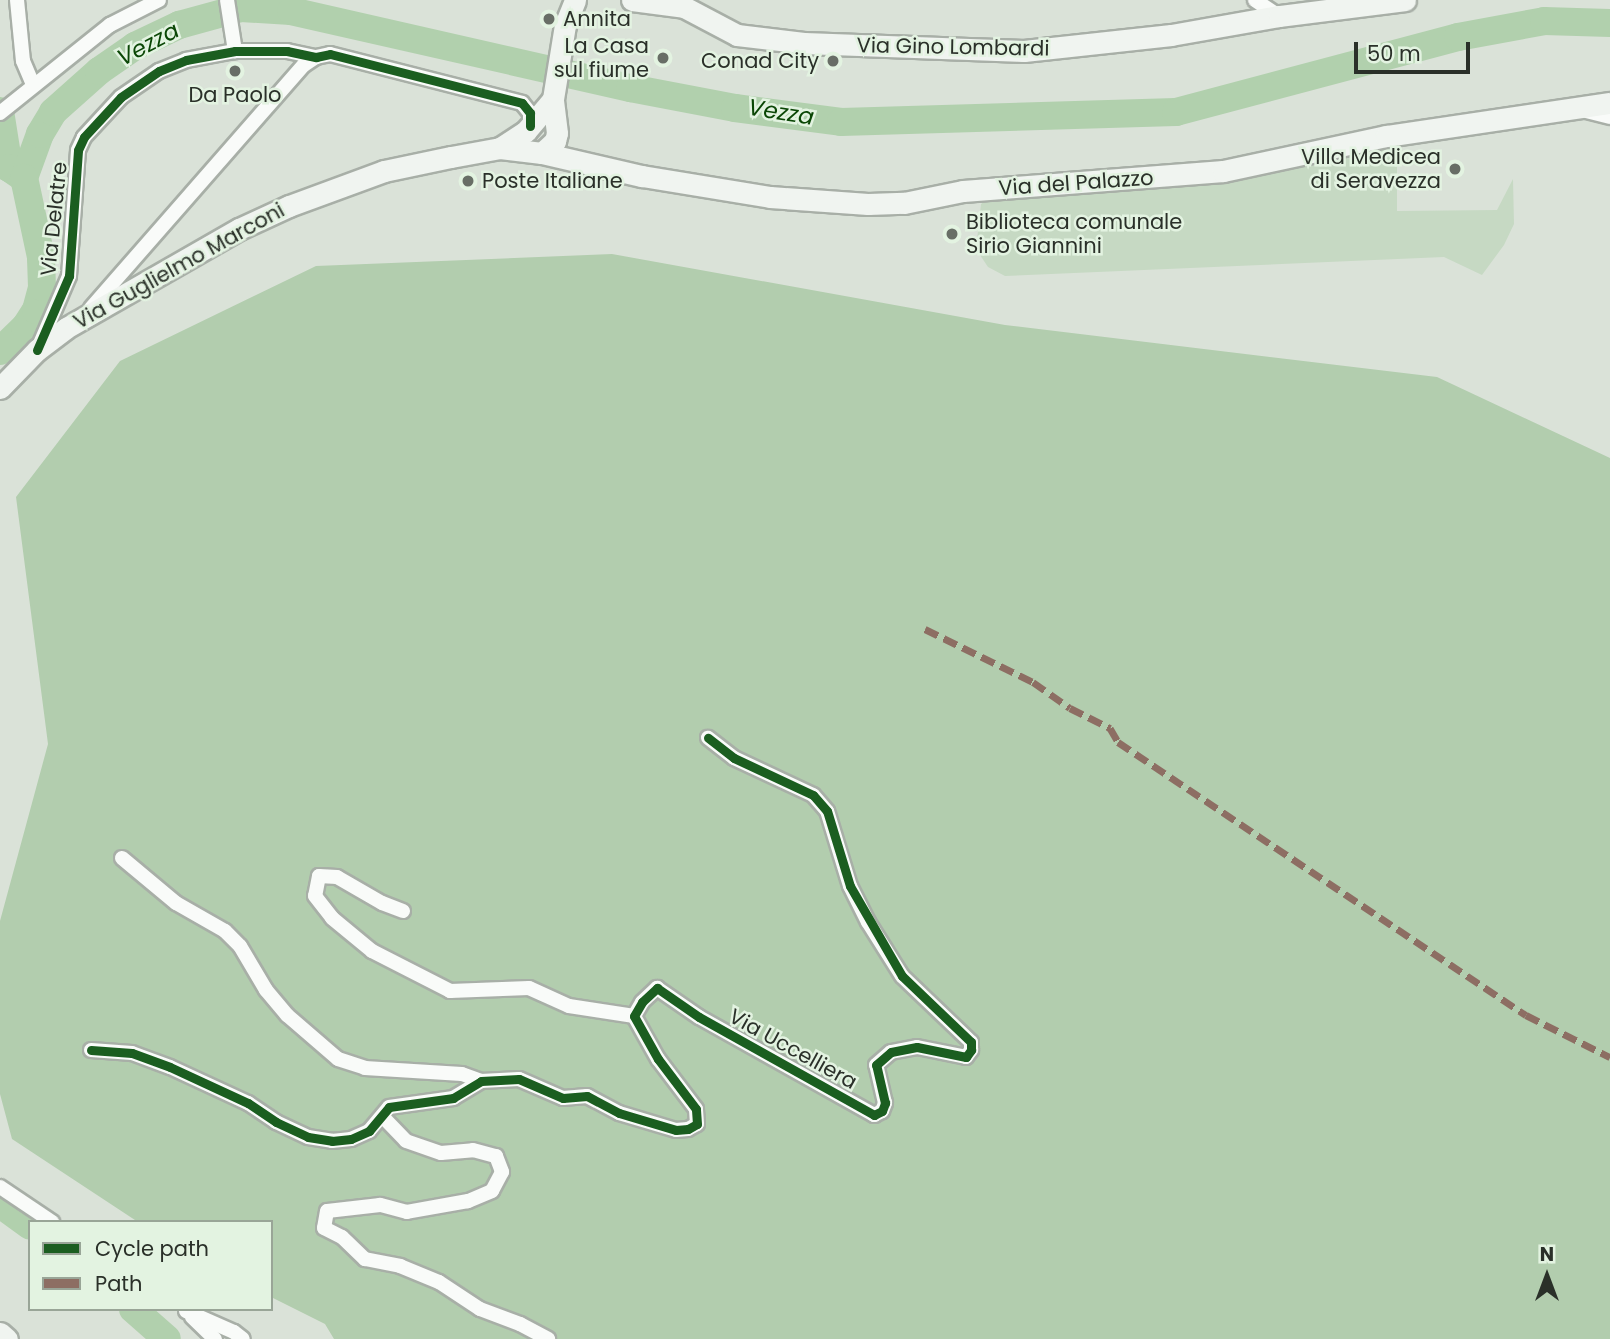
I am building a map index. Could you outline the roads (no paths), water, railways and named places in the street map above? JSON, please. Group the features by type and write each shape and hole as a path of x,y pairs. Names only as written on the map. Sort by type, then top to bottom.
{"main road":[{"path":"530,126 532,143 542,153 555,141 557,133 553,99 563,41 575,0"},
{"name":"Via Gino Lombardi","path":"632,0 686,4 737,35 804,43 1024,51 1171,35 1279,16 1405,0"},
{"path":"500,148 530,126 553,99"},
{"name":"Via del Palazzo","path":"500,148 542,153 642,176 770,197 868,204 904,203 963,191 1223,172 1386,136 1610,103"},
{"name":"Via Guglielmo Marconi","path":"0,388 37,350 81,319 239,229 289,206 384,172 500,148"},
{"path":"0,1334 7,1339"}],"street":[{"path":"17,0 23,61 33,85"},
{"path":"0,113 110,25 159,0"},
{"path":"227,0 234,46"},
{"path":"1255,0 1279,16"},
{"name":"Via Delatre","path":"37,350 69,276 78,150 83,137 121,97 159,72 187,60 234,46 316,57 330,54 522,103 530,113 530,126"},
{"path":"81,319 304,65 316,57"},
{"path":"1574,108 1610,117"},
{"name":"Via Uccelliera","path":"634,1016 642,1002 657,988 699,1017 874,1115 882,1111 885,1103 876,1065 891,1052 917,1047 966,1057 971,1050 971,1042 902,976 868,922 850,886 827,811 813,795 734,758 708,738"},
{"path":"122,858 176,903 225,931 240,946 266,990 287,1015 338,1059 365,1068 462,1074 481,1081 519,1079 563,1098 587,1096 619,1113 676,1130 688,1129 697,1124 696,1109 658,1059 634,1016 569,1006 529,988 450,991 372,951 332,918 315,896 319,876 337,877 403,911"},
{"path":"91,1050 132,1053 170,1067 248,1103 276,1122 309,1137 332,1141 351,1139 369,1131 389,1107 453,1098 481,1081"},
{"path":"383,1117 406,1141 441,1153 473,1150 496,1156 502,1171 492,1191 468,1201 408,1212 380,1205 327,1210 324,1228 342,1237 365,1259 400,1266 439,1282 480,1310 520,1324 548,1339"},
{"path":"0,1187 49,1220"},
{"path":"186,1311 215,1339"},
{"path":"187,1311 234,1332 243,1339"}],"waterway":[{"name":"Vezza","path":"24,178 40,134 53,112 99,71 135,46 179,25 241,8 291,11 630,88 735,108 841,122 1176,112 1458,37 1544,21 1610,23"},
{"path":"0,111 9,168 24,178"},
{"path":"0,351 25,327 36,310 42,287 41,257 24,178"},
{"path":"0,1204 28,1225"},
{"path":"135,1311 167,1339"}],"place":[{"name":"Annita","path":"549,19"},
{"name":"La Casa sul fiume","path":"663,58"},
{"name":"Conad City","path":"833,61"},
{"name":"Da Paolo","path":"235,71"},
{"name":"Villa Medicea di Seravezza","path":"1455,169"},
{"name":"Poste Italiane","path":"468,181"},
{"name":"Biblioteca comunale Sirio Giannini","path":"952,234"}]}
